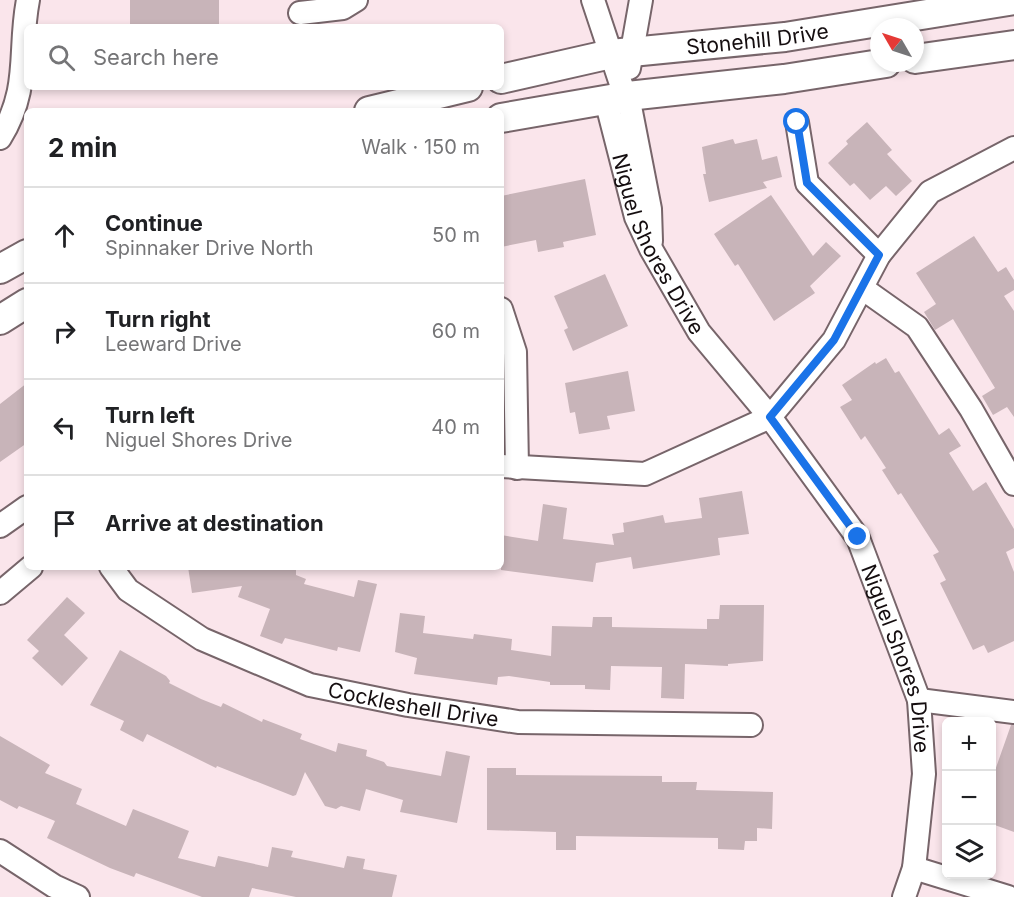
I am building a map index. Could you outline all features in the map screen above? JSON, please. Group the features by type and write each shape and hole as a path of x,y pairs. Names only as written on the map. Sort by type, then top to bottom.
{"main road":[{"name":"Stonehill Drive","path":"504,78 621,53 785,38 1014,0"},
{"path":"924,58 1014,45"},
{"name":"Stonehill Drive","path":"504,117 620,97 784,79 870,66"},
{"path":"381,108 456,90"},
{"path":"0,269 24,256"},
{"path":"0,320 24,305"}],"street":[{"path":"27,24 28,0"},
{"path":"300,13 343,8 356,0"},
{"path":"594,0 621,53"},
{"path":"620,97 621,53 640,0"},
{"path":"0,138 13,118 24,68"},
{"name":"Niguel Shores Drive","path":"620,97 651,209 651,249 699,332 770,417 858,537 919,700 924,774 914,868 904,897"},
{"path":"797,122 807,183 879,255"},
{"path":"504,318 515,352 509,467 645,474 770,417 834,340 879,255 930,192 1014,148"},
{"path":"862,288 917,327 971,409 1014,484"},
{"path":"0,526 24,509"},
{"path":"0,593 27,570"},
{"name":"Cockleshell Drive","path":"113,570 128,590 202,639 310,685 408,705 518,722 751,725"},
{"path":"919,700 1014,712"},
{"path":"0,851 54,886 78,897"},
{"path":"914,868 1008,897"}],"building":[{"path":"130,0 219,0 219,24 130,24"},
{"path":"867,122 892,150 887,154 912,181 896,196 886,186 870,200 854,183 850,186 828,163 848,144 846,141"},
{"path":"733,139 735,144 757,139 762,160 777,156 782,177 763,182 767,188 709,202 703,174 706,174 702,147"},
{"path":"585,179 596,235 563,242 564,247 538,252 536,240 504,246 504,195"},
{"path":"771,195 813,256 826,242 841,256 810,286 815,293 774,321 738,264 735,266 714,234"},
{"path":"974,236 998,272 1006,267 1014,280 1014,290 1004,296 1014,311 1014,417 1007,407 993,415 982,396 995,388 953,319 935,330 924,312 936,304 916,273"},
{"path":"605,274 628,326 573,351 564,330 568,328 554,296"},
{"path":"886,358 895,373 899,371 939,435 949,428 961,446 949,453 973,491 986,482 1014,529 1014,548 1006,552 1014,572 1014,641 988,653 984,645 973,650 940,583 946,580 933,555 939,552 901,493 898,495 882,470 886,468 865,436 861,440 840,407 852,400 842,385 875,362 876,364"},
{"path":"628,371 635,411 607,416 610,429 579,434 575,412 570,413 565,383"},
{"path":"24,385 24,445 0,462 0,404"},
{"path":"742,491 749,534 718,538 720,555 633,569 631,557 596,563 593,582 501,570 504,570 504,535 538,541 543,504 567,508 563,539 614,545 612,534 624,532 623,523 663,515 665,523 702,518 699,498"},
{"path":"188,570 296,570 296,575 306,579 304,584 354,597 358,580 377,584 360,652 338,647 337,651 285,638 282,644 260,636 270,609 238,597 242,586 192,593"},
{"path":"67,597 85,613 64,635 88,658 62,686 32,658 39,651 27,640"},
{"path":"720,605 764,605 763,661 728,664 728,666 685,664 684,699 661,698 662,667 611,666 610,690 585,689 585,685 550,685 550,682 509,676 498,677 497,685 414,674 417,658 395,652 400,613 425,616 423,633 473,639 474,634 512,639 511,650 551,656 552,626 592,627 593,617 612,617 612,627 707,629 707,619 719,619"},
{"path":"120,650 166,676 169,683 201,699 221,707 223,703 262,722 263,719 302,734 300,739 336,752 338,743 367,750 366,756 384,762 387,766 441,776 446,751 470,756 457,823 400,812 403,800 366,789 360,811 341,806 336,809 325,806 305,772 296,795 293,796 217,766 216,768 147,734 143,742 120,730 124,721 90,705"},
{"path":"1011,725 1014,725 1014,832 996,825 996,768"},
{"path":"0,736 50,765 45,773 82,789 76,804 126,826 133,809 189,831 178,858 215,867 218,856 268,867 272,847 293,851 291,857 344,868 347,856 365,859 363,869 397,875 392,897 296,897 252,888 249,897 202,897 136,873 134,877 110,868 47,838 55,821 19,806 17,809 0,800"},
{"path":"487,768 516,768 516,775 662,776 662,782 697,782 696,790 773,792 772,829 757,828 757,841 745,841 744,850 718,849 718,838 576,836 576,850 556,850 556,832 487,830"}],"route":[{"path":"797,122 807,183 879,255 834,340 770,417 858,537"}]}
